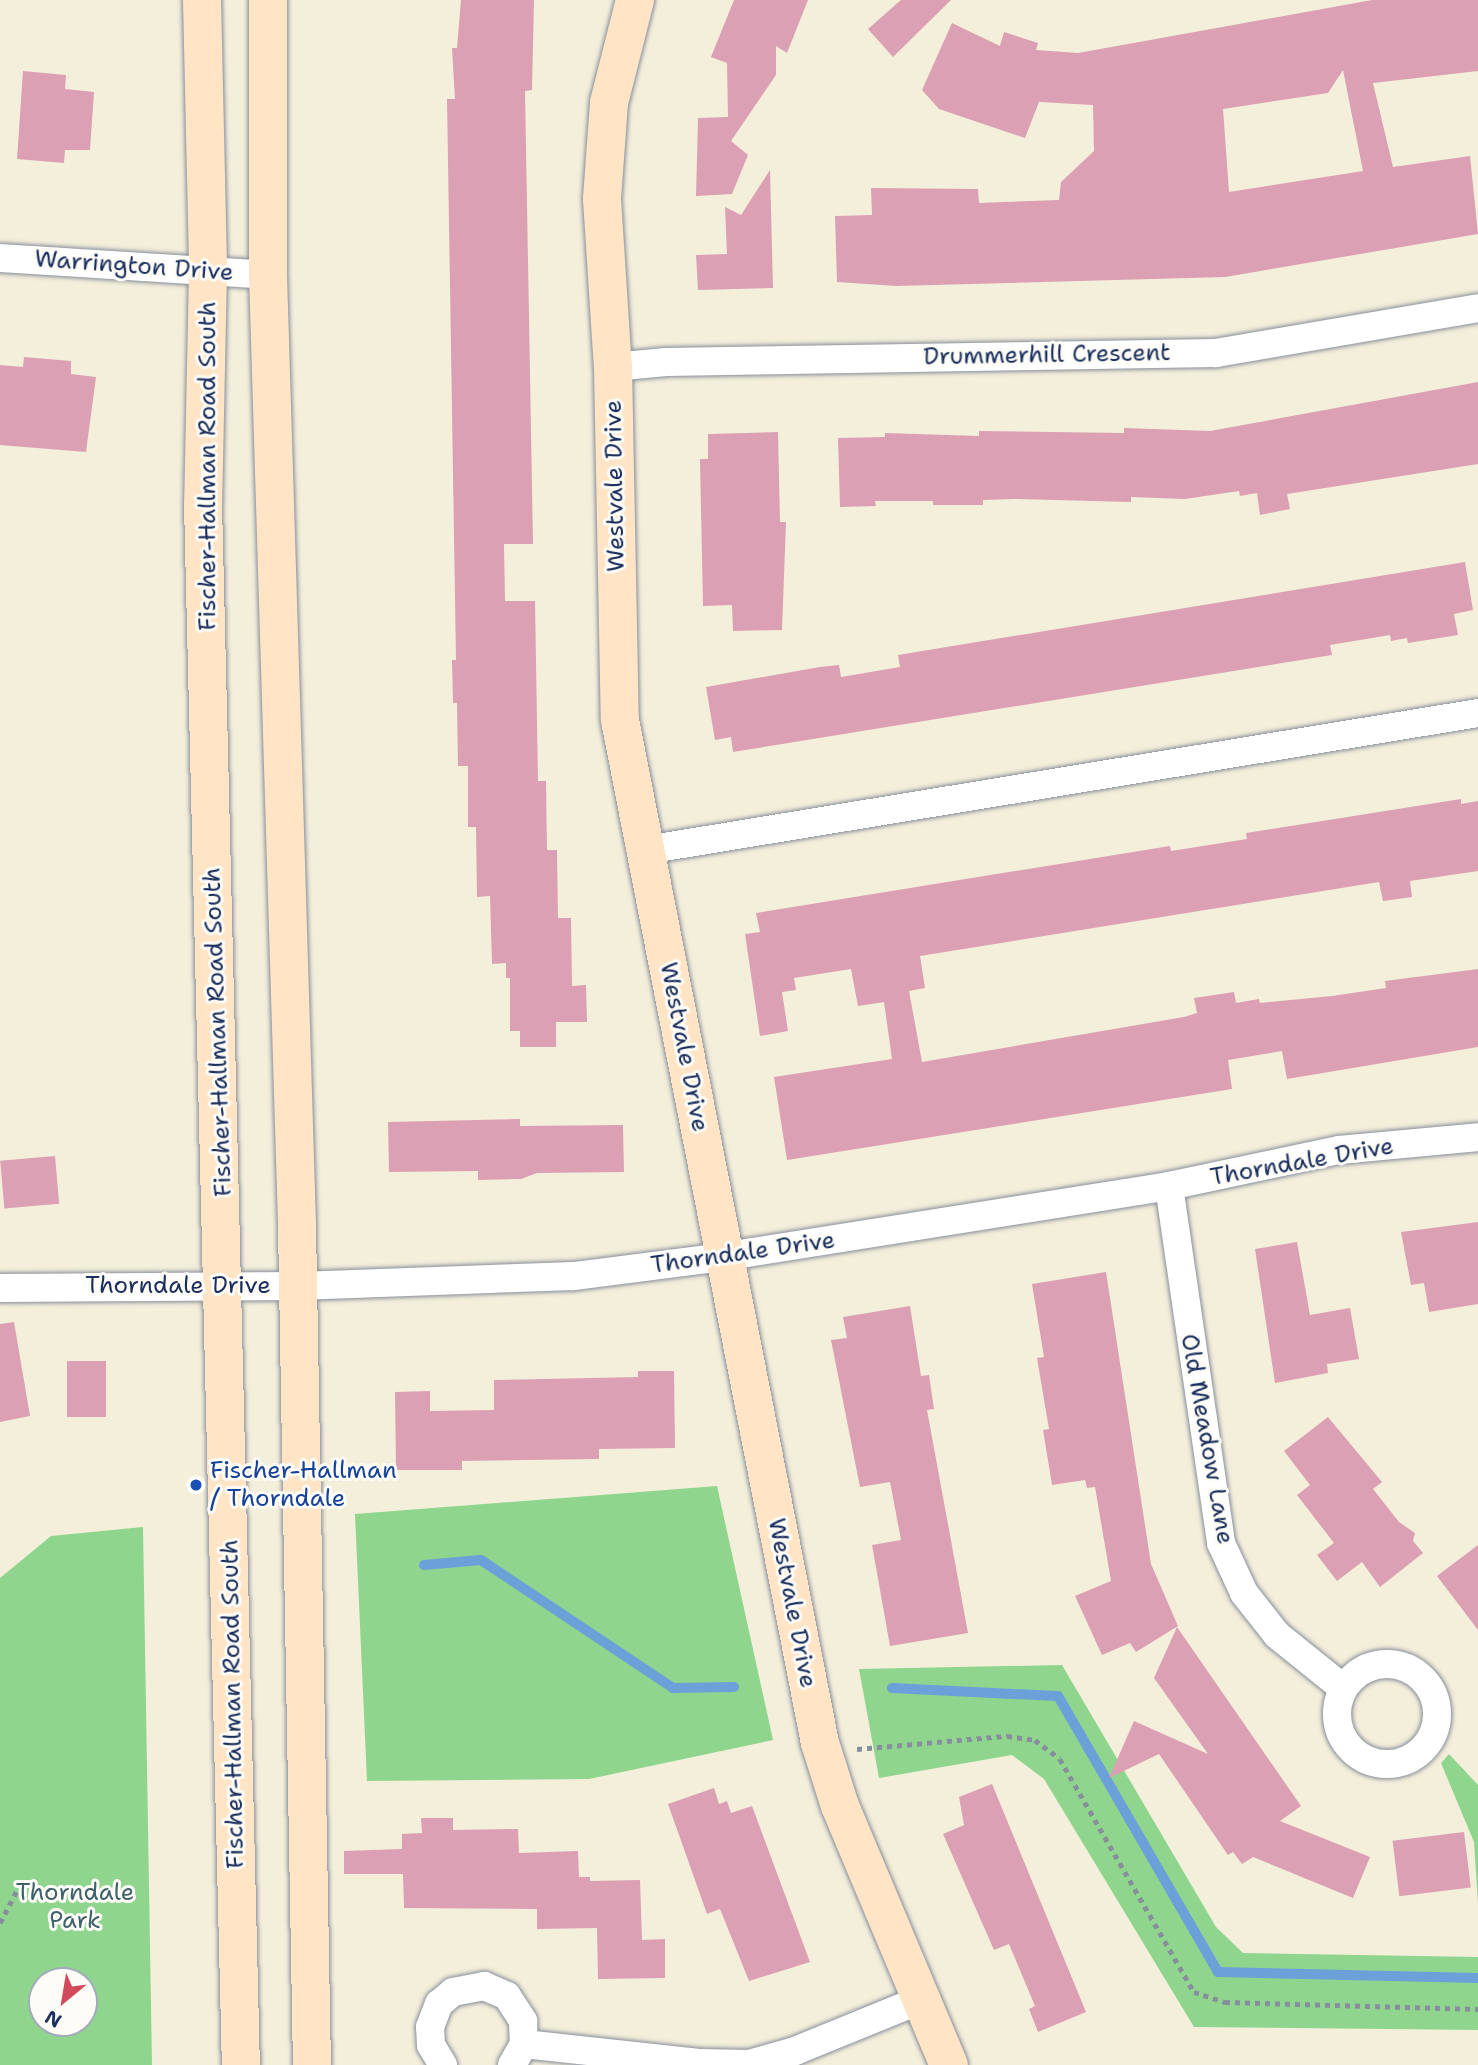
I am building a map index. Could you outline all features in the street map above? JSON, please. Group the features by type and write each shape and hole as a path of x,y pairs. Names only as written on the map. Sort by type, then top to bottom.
{"main road":[{"name":"Fischer-Hallman Road South","path":"202,0 208,271 203,504 225,1284 241,2065"},
{"path":"268,0 268,275 298,1286 312,2065"},
{"name":"Westvale Drive","path":"635,0 609,103 603,199 613,367 620,720 722,1257 737,1315 820,1744 840,1806 949,2065"}],"street":[{"name":"Warrington Drive","path":"0,257 268,275"},
{"name":"Drummerhill Crescent","path":"613,367 693,362 1216,353 1478,308"},
{"path":"646,850 1478,713"},
{"name":"Thorndale Drive","path":"0,1288 225,1284 298,1286 574,1276 722,1257 1169,1186 1339,1150 1478,1137"},
{"name":"Old Meadow Lane","path":"1169,1186 1221,1543 1244,1593 1277,1635 1343,1688"},
{"path":"443,2065 431,2045 432,2018 439,2004 467,1986 492,1988 507,1996 523,2021 518,2054 699,2063 749,2064 794,2051 920,2000"}],"path":[{"path":"820,1744 868,1751 1007,1736 1035,1740 1060,1759 1194,1992 1225,2002 1478,2009"},
{"path":"0,1923 19,1886"}],"green space":[{"path":"717,1486 773,1740 589,1779 367,1781 355,1514"},
{"name":"Thorndale Park","path":"143,1527 152,2065 0,2065 0,1578 51,1536"},
{"path":"1062,1665 1216,1927 1243,1953 1478,1957 1478,2030 1194,2027 1044,1779 1012,1755 879,1778 859,1669"},
{"path":"1449,1754 1478,1785 1478,1904 1474,1842 1441,1763"}],"building":[{"path":"461,0 534,0 532,90 525,91 533,544 504,544 505,601 535,601 538,781 546,781 547,850 557,850 558,918 571,918 572,986 586,985 587,1022 556,1022 556,1047 520,1047 520,1031 510,1031 510,978 506,978 506,963 492,964 490,896 477,897 476,827 468,827 468,766 458,766 457,703 453,703 452,660 456,660 447,99 455,99 452,48 457,48"},
{"path":"734,0 808,0 787,53 776,46 776,75 731,141 748,155 732,194 696,196 698,118 728,117 727,63 711,57"},
{"path":"901,0 951,0 893,57 868,29"},
{"path":"1372,0 1478,0 1478,71 1373,83 1393,167 1470,156 1478,234 1225,277 896,286 837,282 835,216 872,215 871,188 978,189 979,203 1059,200 1061,182 1094,151 1093,105 1039,102 1025,138 939,109 922,90 952,23 1000,46 1004,32 1038,43 1036,50 1078,53","holes":["1343,70 1363,171 1229,192 1223,109 1328,93"]},
{"path":"23,71 66,75 65,89 94,92 90,150 65,150 64,163 17,159"},
{"path":"770,170 773,288 698,290 696,255 727,254 725,207 741,215"},
{"path":"24,357 71,361 71,374 96,377 86,452 0,445 0,365 23,367"},
{"path":"1478,382 1478,464 1287,494 1290,509 1260,515 1257,493 1240,496 1239,491 1185,499 1131,497 1131,502 1014,499 983,500 983,505 933,505 933,501 875,501 876,506 840,507 838,438 885,437 885,433 979,436 979,431 1124,433 1124,428 1210,431"},
{"path":"778,432 780,522 786,522 782,630 733,631 732,605 703,606 700,459 708,459 708,434"},
{"path":"1465,562 1473,610 1454,614 1458,635 1408,643 1407,638 1391,641 1390,635 1330,645 1332,655 733,752 731,737 715,740 706,687 839,665 841,677 900,667 898,655"},
{"path":"1461,799 1461,804 1478,801 1478,871 1410,881 1412,897 1383,901 1379,882 920,956 925,988 909,991 922,1062 1184,1017 1197,1013 1194,998 1234,992 1236,1003 1259,999 1260,1003 1332,996 1386,988 1385,981 1478,969 1478,1047 1287,1079 1282,1051 1228,1060 1232,1089 787,1160 774,1077 892,1059 884,1002 858,1006 851,969 794,978 796,990 782,992 788,1031 760,1036 745,934 760,932 756,913 1170,846 1171,851 1247,839 1246,833"},
{"path":"520,1119 520,1126 623,1125 624,1172 537,1173 521,1179 478,1180 478,1171 389,1172 388,1122"},
{"path":"55,1156 59,1204 4,1209 0,1161"},
{"path":"1478,1222 1478,1304 1429,1312 1424,1283 1411,1285 1401,1232"},
{"path":"1297,1242 1310,1315 1350,1308 1359,1359 1327,1364 1328,1373 1275,1383 1255,1249"},
{"path":"1106,1272 1151,1564 1178,1626 1136,1652 1130,1643 1102,1655 1075,1596 1111,1581 1095,1487 1087,1488 1085,1480 1052,1485 1043,1430 1049,1429 1037,1358 1044,1357 1032,1284"},
{"path":"910,1306 921,1376 929,1375 934,1409 927,1410 968,1633 890,1646 872,1545 901,1540 890,1482 860,1487 831,1340 847,1338 843,1317"},
{"path":"14,1322 30,1416 0,1422 0,1324"},
{"path":"67,1361 106,1361 106,1417 67,1417"},
{"path":"638,1371 674,1371 675,1448 599,1449 599,1459 462,1461 462,1470 396,1470 395,1392 430,1391 430,1411 494,1410 494,1380 638,1377"},
{"path":"1328,1417 1382,1482 1373,1489 1399,1522 1415,1533 1413,1541 1423,1553 1380,1587 1362,1562 1337,1581 1317,1555 1334,1543 1297,1495 1310,1485 1284,1451"},
{"path":"1478,1545 1478,1630 1437,1576"},
{"path":"1177,1627 1301,1806 1280,1821 1370,1857 1353,1898 1253,1857 1242,1864 1233,1852 1228,1855 1159,1754 1109,1778 1134,1721 1208,1754 1154,1678"},
{"path":"992,1784 1086,2012 1038,2032 1029,2009 1035,2006 1009,1944 994,1950 943,1834 964,1825 959,1797"},
{"path":"714,1788 719,1804 727,1801 731,1813 752,1806 810,1962 749,1981 720,1909 707,1914 668,1804"},
{"path":"421,1818 453,1818 453,1830 518,1829 519,1853 578,1851 579,1877 590,1877 590,1881 640,1880 642,1940 665,1939 665,1978 598,1979 597,1928 537,1929 537,1909 404,1908 403,1874 344,1874 344,1851 402,1849 402,1834 422,1833"},
{"path":"1464,1832 1471,1888 1399,1896 1393,1841"}],"waterway":[{"path":"424,1565 481,1560 673,1688 734,1687"},
{"path":"892,1688 1058,1696 1218,1972 1478,1978"}],"place":[{"name":"Fischer-Hallman / Thorndale","path":"196,1485"}]}
